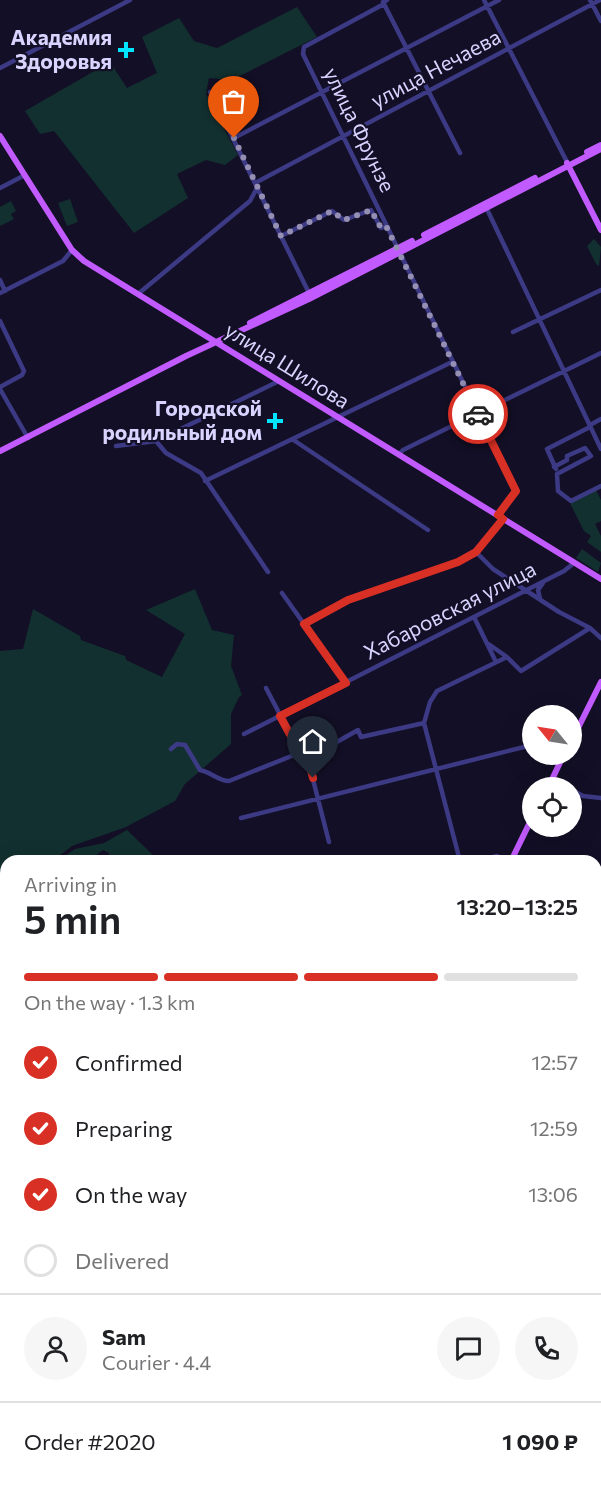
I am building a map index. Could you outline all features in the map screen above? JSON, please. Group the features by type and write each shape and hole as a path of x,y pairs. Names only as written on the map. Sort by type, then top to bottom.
{"main road":[{"name":"улица Шилова","path":"0,136 72,250 84,261 574,563 600,576"},
{"path":"568,164 601,145"},
{"path":"215,342 601,149"},
{"path":"568,164 601,230"},
{"path":"0,451 309,293 398,251"},
{"path":"582,721 601,681"},
{"path":"513,855 522,837"}],"street":[{"path":"0,69 130,0"},
{"path":"234,138 407,48 486,3 499,0"},
{"name":"улица Нечаева","path":"138,294 250,201 256,186 591,2 600,0"},
{"path":"385,2 460,153"},
{"name":"улица Фрунзе","path":"385,2 304,47 303,54 516,491 500,517"},
{"path":"591,2 601,21"},
{"path":"486,3 568,164"},
{"path":"210,92 309,293"},
{"path":"0,188 25,175"},
{"path":"486,206 601,449"},
{"path":"281,236 332,211 344,220 371,210 381,228 386,226"},
{"path":"0,280 2,292 63,261 72,250"},
{"path":"513,332 601,290"},
{"path":"0,321 24,371 22,375 0,388 28,438"},
{"path":"399,454 601,353"},
{"path":"205,481 452,362"},
{"path":"116,446 156,441 279,381"},
{"path":"560,473 554,467 546,449 601,419"},
{"path":"292,439 428,530"},
{"path":"156,441 166,453 201,473 268,572"},
{"path":"554,467 567,460 567,456 582,448 587,449 591,456 560,473 556,480 558,491 571,501 601,486"},
{"path":"304,624 348,600 448,567 476,552 500,517"},
{"path":"476,552 493,569 590,628 601,638"},
{"name":"Хабаровская улица","path":"244,734 474,617 574,563"},
{"path":"540,599 538,590 545,580"},
{"path":"282,593 346,683"},
{"path":"474,617 496,662"},
{"path":"486,642 521,670 590,628"},
{"path":"458,855 424,723 430,702 437,691 507,657"},
{"path":"266,688 298,749 307,756 328,842"},
{"path":"171,749 177,744 185,745 196,767 222,781 235,779 329,741 335,743 358,730 361,737 424,723"},
{"path":"241,818 437,771 522,748"},
{"path":"582,795 601,798"}],"green space":[{"path":"297,7 317,37 232,80 209,78 206,94 238,155 225,165 206,160 177,174 188,198 134,233 54,131 40,134 25,111 110,62 127,88 157,73 142,37 179,18 194,41 217,48"},
{"path":"70,199 78,222 67,226 58,203"},
{"path":"11,201 16,211 11,214 14,219 0,226 0,207"},
{"path":"594,239 601,247 599,266 587,246"},
{"path":"596,490 601,500 601,521 595,524 601,536 601,552 587,542 591,536 584,531 570,503"},
{"path":"582,549 601,563 598,572 576,558"},
{"path":"195,589 212,630 234,635 231,666 242,695 231,714 231,744 185,784 175,801 126,827 72,846 60,855 0,855 0,651 23,649 33,609 80,636 81,640 125,656 126,660 162,677 185,634 146,610"},
{"path":"127,830 153,855 109,855 103,850 97,855 66,855 75,849 104,843"}],"way so far":[{"path":"234,138 281,236 332,211 344,220 364,210 371,210 381,228 386,226 478,414"}],"place":[{"name":"Академия Здоровья","path":"126,50"},
{"name":"Городской родильный дом","path":"275,421"}],"route":[{"path":"313,778 307,756 298,749 280,716 346,683 327,653 304,624 322,612 348,600 448,567 476,552 495,531 503,519 498,515 516,491 478,414"}]}
